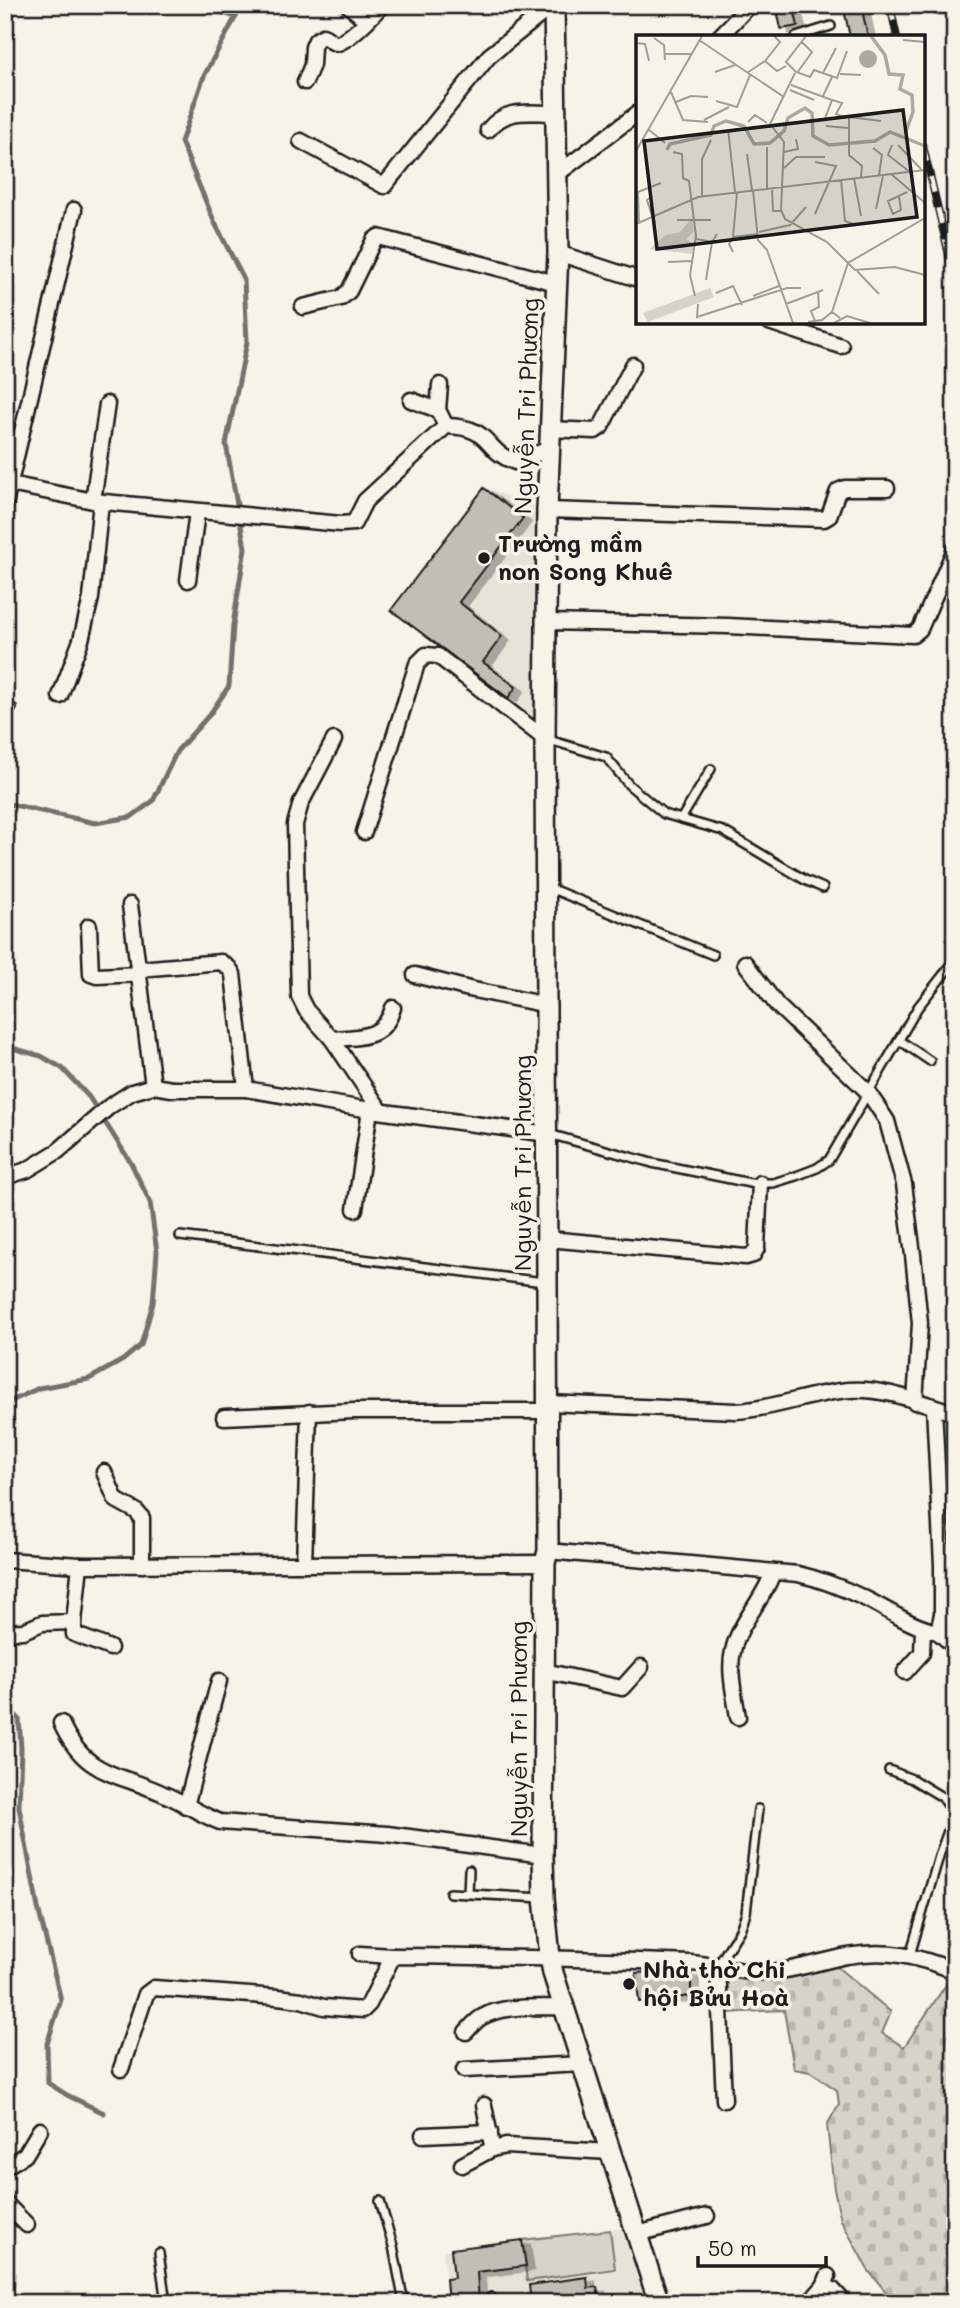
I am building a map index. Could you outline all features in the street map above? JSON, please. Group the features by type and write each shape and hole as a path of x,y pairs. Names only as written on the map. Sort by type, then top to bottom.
{"main road":[{"name":"Nguyễn Tri Phương","path":"554,5 558,253 547,510 545,739 548,1283 544,1898 550,1957 564,2007 659,2303"}],"street":[{"path":"348,5 367,21"},
{"path":"304,82 312,65 316,40 323,36 333,43 340,43 382,5"},
{"path":"301,141 384,186 489,56 554,5"},
{"path":"721,35 750,5"},
{"path":"488,130 497,119 508,114 555,113"},
{"path":"556,175 636,115"},
{"path":"5,504 74,210"},
{"path":"303,307 341,298 349,291 374,240 378,237 556,282"},
{"path":"558,253 636,278"},
{"path":"775,324 841,346"},
{"path":"9,484 97,502 273,520 354,523 365,501 446,426 474,429 515,462 549,439 594,431 601,427 633,365"},
{"path":"440,385 438,410 446,426"},
{"path":"411,400 438,410"},
{"path":"60,696 81,640 91,598 107,404"},
{"path":"547,510 824,519 829,516 838,491 845,488 887,488"},
{"path":"188,580 197,512"},
{"path":"546,622 728,626 913,635 920,629 955,549"},
{"path":"364,832 417,664 426,655 438,656 545,739"},
{"path":"334,740 301,803 295,824 299,996 306,1010 332,1039 376,1110 355,1209"},
{"path":"130,905 153,1086"},
{"path":"89,926 91,974 97,976 221,962 229,968 233,974 246,1089"},
{"path":"745,963 777,1005 868,1092 887,1121 904,1184 920,1323 915,1402"},
{"path":"415,975 547,1005"},
{"path":"332,1039 363,1035 382,1029 389,1021 394,1007"},
{"path":"5,1177 27,1170 48,1157 132,1092 153,1086 246,1089 548,1134"},
{"path":"548,1239 746,1257 754,1255 757,1248 760,1183"},
{"path":"224,1417 309,1412 547,1407 761,1410 849,1390 895,1395 955,1413"},
{"path":"934,1407 948,1564 938,1632"},
{"path":"304,1563 309,1412"},
{"path":"104,1472 116,1500 136,1511 142,1518 142,1565"},
{"path":"5,1560 142,1565 547,1557 773,1572 814,1577 863,1597 923,1629 938,1632 955,1647"},
{"path":"79,1564 74,1634 110,1648"},
{"path":"738,1717 733,1649 773,1572"},
{"path":"5,1632 23,1631 42,1623 75,1622"},
{"path":"905,1672 922,1653 923,1629"},
{"path":"544,1671 622,1689 641,1667"},
{"path":"186,1806 219,1681"},
{"path":"61,1723 70,1743 91,1764 165,1794 220,1822 387,1834 543,1855"},
{"path":"360,1954 550,1957 718,1965 755,1972 782,1972 847,1956 887,1953 910,1955 955,1971"},
{"path":"121,2069 146,1994 154,1988 278,1997 324,2007 363,2010 369,2004 393,1956"},
{"path":"718,1965 724,2101"},
{"path":"466,2032 480,2017 493,2012 564,2007"},
{"path":"464,2070 582,2064"},
{"path":"484,2105 492,2149"},
{"path":"5,2167 25,2155 40,2130"},
{"path":"423,2135 490,2132"},
{"path":"462,2165 492,2149 506,2147 610,2152"},
{"path":"5,2203 27,2225"},
{"path":"637,2234 707,2216"},
{"path":"809,2303 826,2281 845,2303"}],"lane":[{"path":"802,35 831,26"},
{"path":"545,739 606,757 643,799 664,814 723,831 823,888"},
{"path":"681,819 711,769"},
{"path":"546,887 713,955"},
{"path":"548,1134 652,1163 730,1180 773,1183 817,1168 829,1160 933,985 955,960"},
{"path":"899,1040 930,1061"},
{"path":"180,1236 548,1283"},
{"path":"888,1770 912,1779 942,1797 950,1808 953,1820 940,1853 910,1955"},
{"path":"718,1965 740,1930 746,1913 758,1809"},
{"path":"468,1894 469,1870"},
{"path":"450,1893 544,1898"},
{"path":"380,2201 393,2246 404,2303"},
{"path":"159,2253 166,2303"}],"shaded area":[{"name":"Trường mầm non Song Khuê","path":"484,488 538,507 535,724 391,610"},
{"path":"625,2228 649,2303 448,2303 443,2250"}],"green space":[{"path":"836,1966 891,2012 882,2033 904,2047 952,1976 955,1978 955,2303 895,2303 868,2270 841,2220 834,2189 827,2125 839,2104 837,2090 810,2072 794,2069 784,2010 726,2013 724,1972"},
{"path":"610,2230 615,2269 527,2281 522,2240"}],"building":[{"path":"776,5 793,5 798,26 781,29"},
{"path":"843,5 861,5 868,35 850,35"},
{"path":"484,488 523,518 459,602 502,636 483,662 516,687 508,698 391,610"},
{"path":"636,1973 691,1973 691,1996 639,2002"},
{"path":"522,2240 526,2266 477,2272 479,2303 448,2303 446,2279 454,2278 451,2249"},
{"path":"587,2277 588,2288 597,2287 600,2303 531,2303 529,2285"}],"waterway":[{"path":"197,5 236,17"},
{"path":"5,803 95,823 131,817 153,801 177,751 210,714 229,686 233,625 245,548 226,444 247,342 244,280 214,221 181,142 204,76 242,5"},
{"path":"5,1046 41,1056 62,1068 89,1097 131,1163 150,1202 157,1252 153,1303 141,1345 123,1360 89,1379 39,1388 5,1404"},
{"path":"5,1704 19,1719 19,1807 38,1908 61,2000 47,2044 48,2083 104,2113"}],"railway":[{"path":"890,5 897,35"},
{"path":"925,154 955,280"}],"place":[{"name":"Trường mầm non Song Khuê","path":"484,558"},
{"name":"Nhà thờ Chi hội Bửu Hoà","path":"629,1984"}]}
